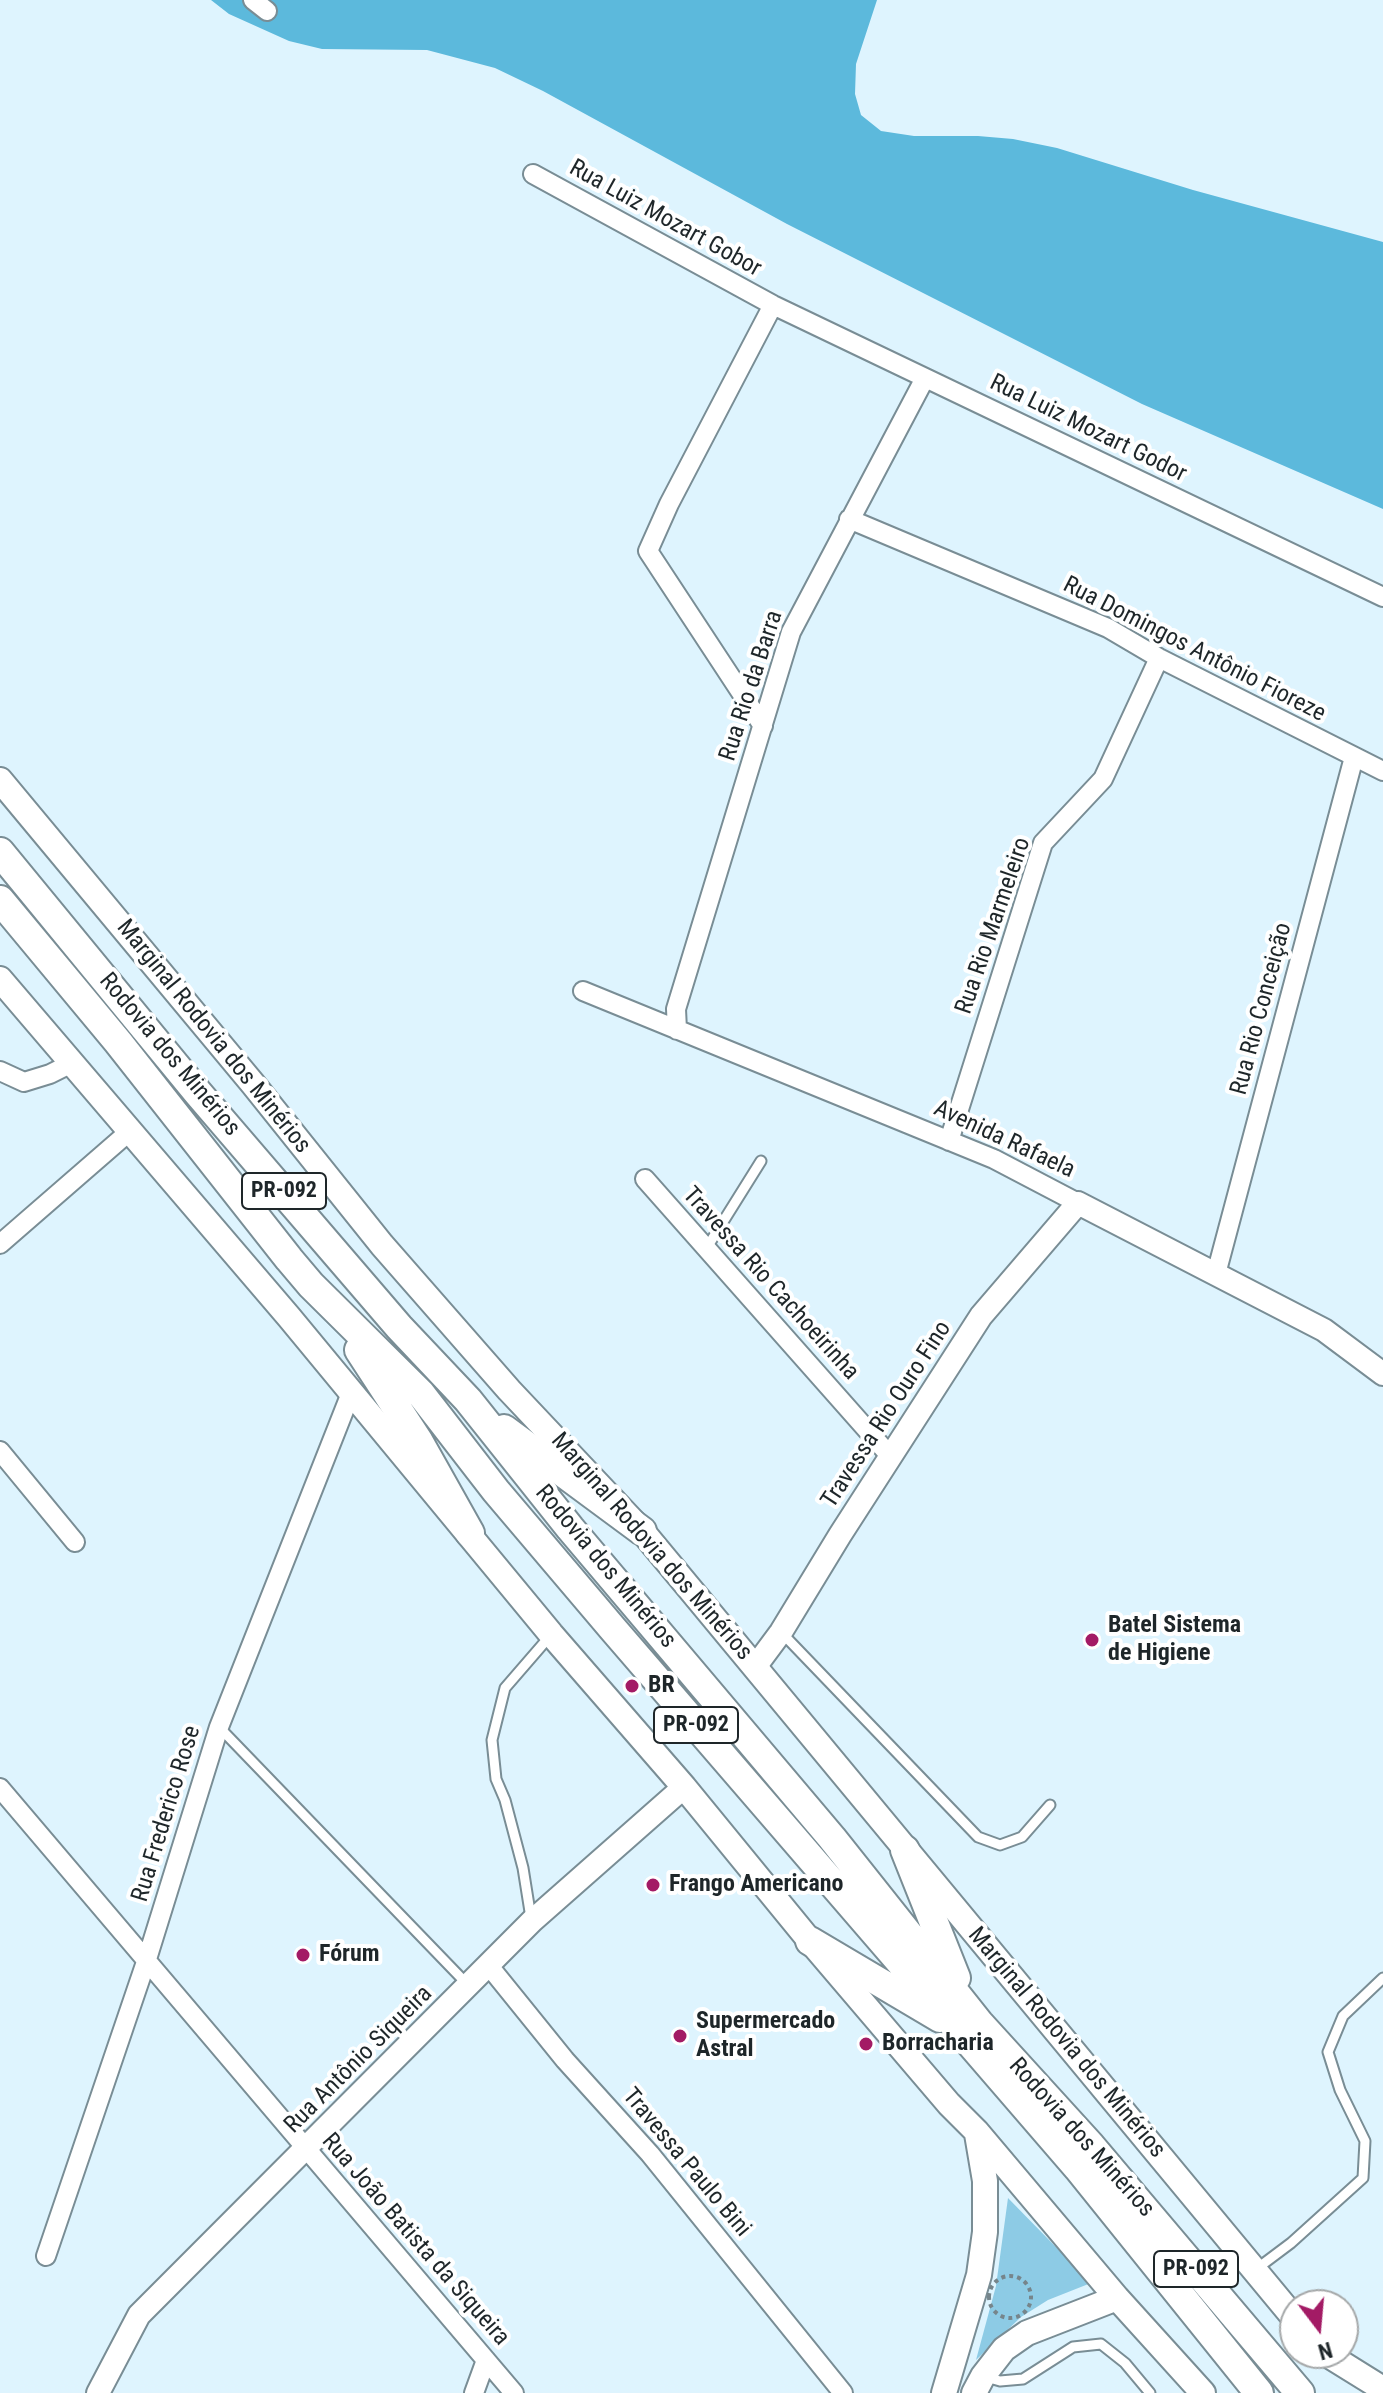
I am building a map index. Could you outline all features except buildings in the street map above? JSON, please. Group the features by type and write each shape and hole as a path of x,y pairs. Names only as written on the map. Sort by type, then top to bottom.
{"main road":[{"name":"Marginal Rodovia dos Minérios","path":"0,780 253,1084 382,1245 509,1390 642,1531 1279,2299"},
{"name":"Rodovia dos Minérios","path":"0,852 198,1093 399,1327 472,1405 570,1528 718,1700 963,2017"},
{"name":"Rodovia dos Minérios","path":"0,900 311,1285 421,1394 505,1503 963,2017 1020,2070 1259,2393"},
{"path":"0,979 470,1533 551,1634 684,1787 810,1941 949,2104 977,2132 985,2181 985,2232 979,2275 944,2393"},
{"path":"311,1285 367,1362 419,1442 470,1533"},
{"path":"472,1405 642,1531"},
{"path":"905,1850 963,2017"},
{"path":"810,1941 963,2017"},
{"name":"PR-092","path":"977,2132 1117,2298 1203,2393"},
{"name":"Rodovia dos Minérios","path":"1085,2157 1300,2393"},
{"path":"978,2384 1004,2349 1027,2333 1117,2298"},
{"path":"1337,2369 1355,2393"},
{"path":"1350,2369 1383,2389"}],"street":[{"name":"Rua Luiz Mozart Gobor","path":"533,174 773,305"},
{"name":"Rua Luiz Mozart Godor","path":"773,305 1383,597"},
{"path":"763,726 648,551 669,504 773,305"},
{"name":"Rua Rio da Barra","path":"677,1030 676,1009 791,632 925,378"},
{"name":"Rua Domingos Antônio Fioreze","path":"849,519 1108,628 1159,658 1383,771"},
{"name":"Rua Rio Marmeleiro","path":"949,1141 1043,843 1103,779 1159,658"},
{"name":"Rua Rio Conceição","path":"1216,1274 1354,757"},
{"name":"Avenida Rafaela","path":"583,991 994,1159 1324,1330 1383,1374"},
{"path":"0,1071 24,1082 72,1063"},
{"path":"0,1244 130,1131"},
{"name":"Travessa Rio Cachoeirinha","path":"645,1179 891,1457"},
{"name":"Travessa Rio Ouro Fino","path":"755,1667 781,1632 981,1316 1078,1203"},
{"name":"Rua Frederico Rose","path":"46,2256 147,1959 219,1727 351,1393"},
{"path":"0,1451 75,1542"},
{"name":"Rua Antônio Siqueira","path":"98,2393 139,2315 307,2150 532,1921 684,1787"},
{"name":"Rua João Batista da Siqueira","path":"0,1788 514,2393"},
{"name":"Travessa Paulo Bini","path":"489,1966 565,2060 660,2166 843,2393"},
{"path":"474,2393 486,2360"}],"lane":[{"path":"706,1249 761,1161"},
{"path":"781,1632 978,1837 1000,1845 1022,1837 1050,1805"},
{"path":"532,1921 523,1868 505,1800 496,1779 492,1740 505,1688 551,1634"},
{"path":"219,1727 469,1986"},
{"path":"1255,2270 1291,2243 1363,2178 1365,2141 1340,2090 1328,2052 1343,2016 1383,1978"},
{"path":"978,2384 1023,2379 1073,2347 1101,2344 1125,2363 1150,2393"}],"path":[{"path":"1008,2277 1020,2278 1028,2287 1030,2299 1020,2314 1005,2318 991,2307 989,2291 998,2281 1008,2277"}],"shaded area":[{"path":"211,0 877,0 856,64 855,94 861,115 881,131 914,136 1013,139 1057,148 1193,190 1383,242 1383,509 1142,404 787,224 495,68 427,50 322,49 289,41 229,14"},
{"path":"1008,2198 1091,2283 1048,2300 1021,2317 976,2360 996,2286"}],"place":[{"name":"Batel Sistema de Higiene","path":"1092,1640"},
{"name":"BR","path":"632,1686"},
{"name":"Frango Americano","path":"653,1885"},
{"name":"Fórum","path":"303,1955"},
{"name":"Supermercado Astral","path":"680,2036"},
{"name":"Borracharia","path":"866,2044"}]}
